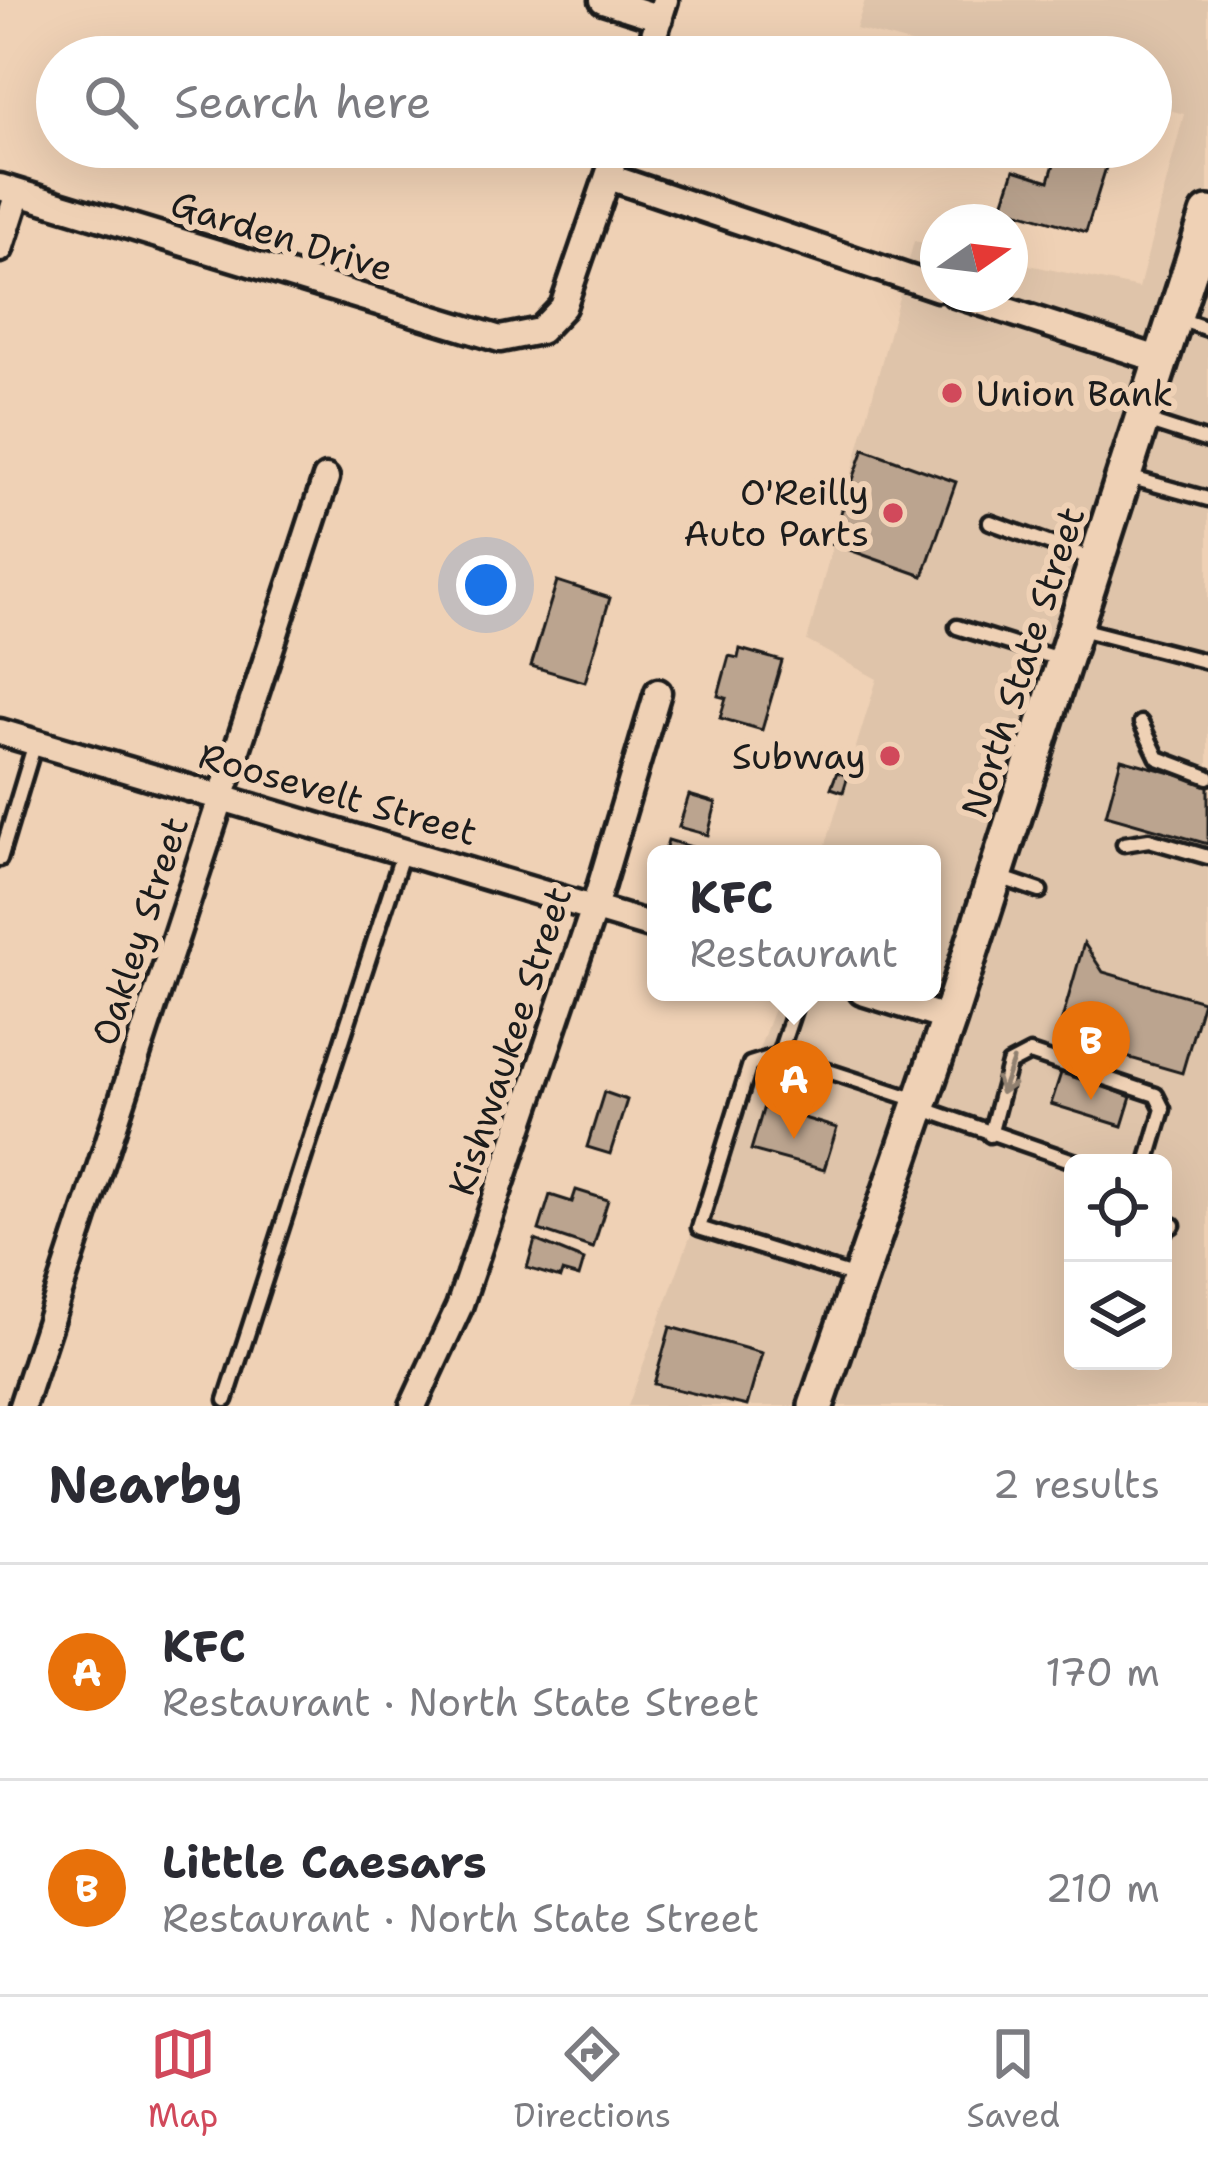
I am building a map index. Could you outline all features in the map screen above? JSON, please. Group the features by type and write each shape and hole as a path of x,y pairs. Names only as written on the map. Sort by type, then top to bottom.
{"main road":[{"name":"North State Street","path":"816,1406 949,1019 1208,214"}],"street":[{"path":"602,0 663,9"},
{"name":"Garden Drive","path":"9,190 500,339 540,332 562,307 612,168"},
{"path":"609,177 920,283"},
{"path":"0,249 9,190"},
{"path":"1011,312 1160,360"},
{"name":"Oakley Street","path":"22,1406 326,478"},
{"name":"Kishwaukee Street","path":"413,1406 459,1307 594,908 658,692"},
{"name":"Roosevelt Street","path":"0,732 647,924"},
{"path":"891,1001 949,1019"}],"lane":[{"path":"1174,317 1208,329"},
{"path":"1142,420 1208,441"},
{"path":"1124,476 1208,499"},
{"path":"990,522 1096,561"},
{"path":"957,627 1064,660"},
{"path":"1075,627 1208,662"},
{"path":"1141,722 1159,758 1208,777"},
{"path":"0,860 35,742"},
{"path":"1124,844 1150,840 1208,856"},
{"path":"226,1400 403,851"},
{"path":"995,876 1040,891"},
{"path":"779,1054 797,1001"},
{"path":"990,1135 1010,1064 1030,1053 1156,1095 1163,1109 1150,1154"},
{"path":"860,1279 699,1228 750,1064 779,1054 1064,1158"}],"shaded area":[{"path":"865,0 1208,0 1208,1406 628,1406 777,1001 941,1001 941,845 826,845 877,679 807,641 914,241 920,242 920,312 1028,312 1028,265 1139,288 1184,114 1172,111 1172,36 883,36 856,29"}],"building":[{"path":"1053,168 1106,168 1086,232 1028,215 1028,204 1003,204 1014,170 1049,181"},
{"name":"O'Reilly Auto Parts","path":"864,449 956,482 923,576 830,543"},
{"path":"557,581 610,598 585,682 531,666"},
{"path":"740,649 782,661 762,730 720,718 726,698 718,696 729,656 738,658"},
{"path":"1121,759 1208,783 1208,844 1106,815"},
{"path":"837,772 848,776 843,792 831,788"},
{"path":"689,795 716,803 708,835 679,827"},
{"path":"1084,943 1103,972 1203,1001 1182,1073 1057,1037"},
{"path":"1062,1070 1131,1097 1122,1126 1051,1104"},
{"path":"604,1092 627,1100 610,1154 587,1147"},
{"path":"764,1106 837,1128 824,1170 751,1150"},
{"path":"576,1190 608,1200 593,1248 539,1230 550,1195 572,1202"},
{"path":"535,1240 584,1260 579,1277 562,1272 560,1278 527,1268"},
{"path":"670,1327 762,1353 747,1406 654,1384"}],"place":[{"name":"Union Bank","path":"952,393"},
{"name":"O'Reilly Auto Parts","path":"893,513"},
{"name":"Subway","path":"890,756"},
{"name":"Little Caesars","path":"1091,1100"},
{"name":"KFC","path":"794,1139"}]}
